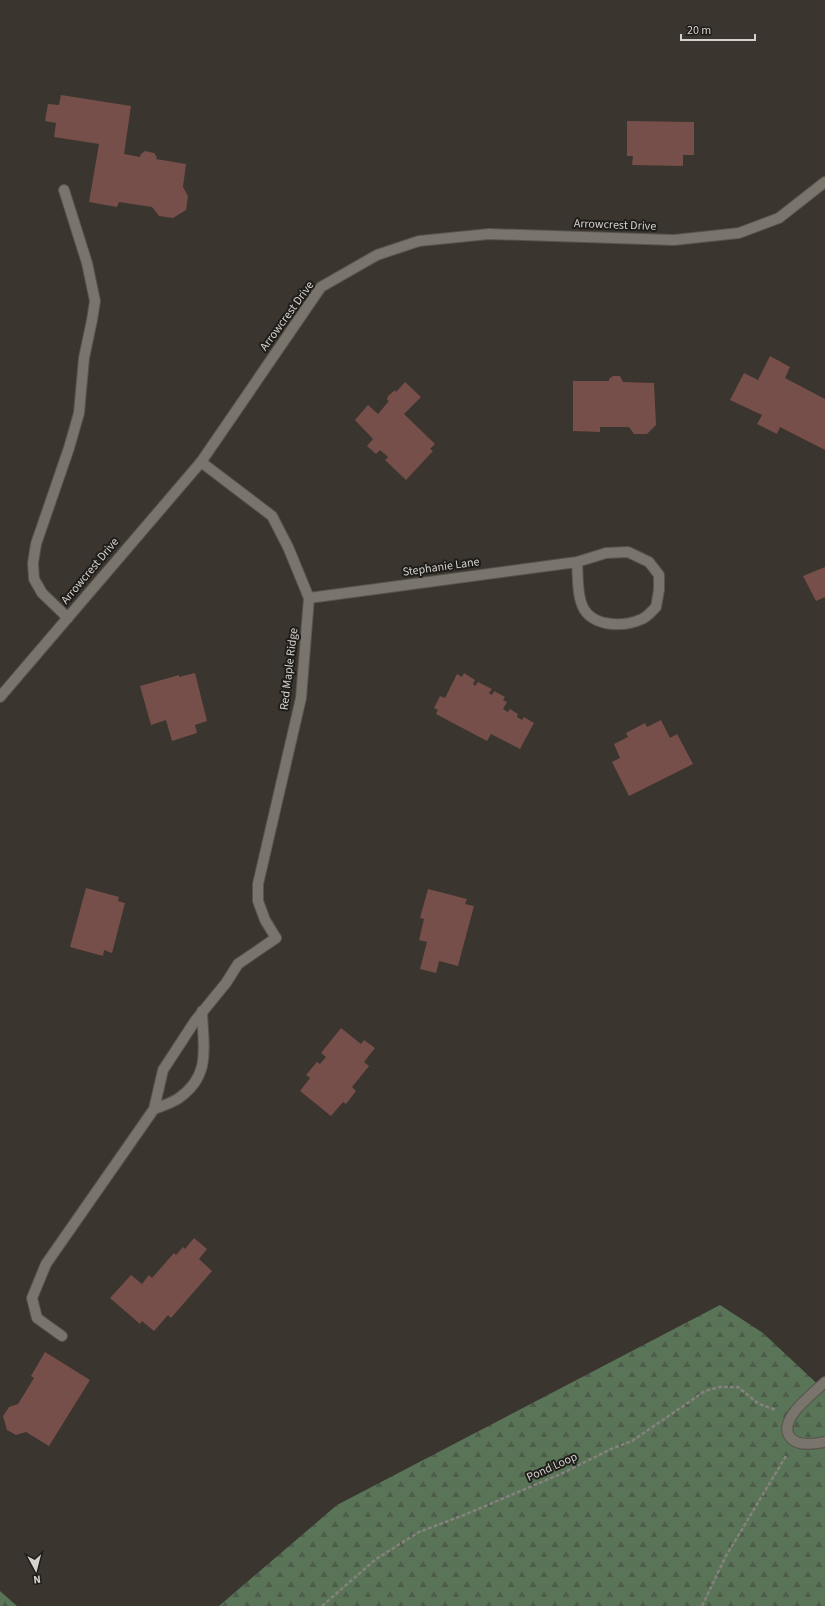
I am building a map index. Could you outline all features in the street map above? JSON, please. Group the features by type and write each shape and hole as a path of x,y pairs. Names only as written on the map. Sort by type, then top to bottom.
{"street":[{"name":"Arrowcrest Drive","path":"0,697 201,462 321,287 377,255 419,241 489,234 674,240 739,233 779,218 825,182"},
{"path":"64,190 87,263 95,301 84,358 78,413 69,448 36,544 33,563 34,579 42,593 68,618"},
{"name":"Red Maple Ridge","path":"201,462 272,516 288,547 309,598 301,698 258,884 258,901 265,920 276,938 238,964 226,983 202,1011"},
{"name":"Stephanie Lane","path":"309,598 577,562 606,553 628,552 649,562 659,575 659,590 656,607 643,619 623,625 605,624 589,616 581,603 577,562"},
{"path":"154,1109 178,1099 197,1083 204,1063 202,1011"},
{"path":"62,1336 37,1318 32,1298 46,1264 154,1109 163,1070 202,1011"},
{"path":"825,1382 796,1410 790,1418 787,1428 789,1437 795,1442 811,1444 825,1442"}],"path":[{"name":"Pond Loop","path":"322,1606 376,1559 419,1532 464,1515 556,1476 611,1449 632,1441 705,1391 720,1387 738,1387 759,1404 774,1410 796,1410"},
{"path":"702,1606 726,1556 777,1469 795,1442"}],"green space":[{"path":"720,1305 763,1333 825,1391 825,1606 219,1606 337,1505"},
{"path":"0,1591 17,1606 0,1606"}],"building":[{"path":"61,95 131,106 124,154 140,157 145,151 154,153 157,157 156,159 186,164 183,187 188,196 186,210 173,218 159,216 152,207 119,202 117,207 89,202 99,144 54,137 56,123 45,121 48,104 59,105"},
{"path":"627,121 694,122 694,155 683,155 683,166 632,165 633,156 627,156"},
{"path":"770,356 790,367 785,378 825,399 825,450 780,427 777,434 757,424 762,415 730,400 744,373 758,380"},
{"path":"613,376 620,376 623,382 654,383 656,425 647,434 634,434 629,427 600,427 600,432 573,431 573,381 609,381 609,379"},
{"path":"405,382 421,397 404,414 435,444 430,449 433,451 406,480 385,460 388,457 380,450 376,454 367,446 373,439 355,420 368,405 378,414 389,401 387,400 388,396 395,390 396,392"},
{"path":"825,567 825,597 816,601 803,576"},
{"path":"195,673 207,721 195,725 197,733 172,741 166,720 151,725 140,686 179,675 179,677"},
{"path":"464,673 475,680 473,684 475,686 478,682 492,689 489,693 492,695 494,691 505,697 503,700 507,702 503,709 508,712 510,709 518,714 517,717 522,720 524,717 534,723 520,749 491,734 487,741 436,714 438,710 434,708 440,696 445,698 457,674 462,677"},
{"path":"661,720 670,738 677,734 693,764 629,796 612,762 620,758 614,744 628,737 626,733 645,723 647,727"},
{"path":"86,888 119,897 118,901 125,903 112,953 104,950 103,956 70,947"},
{"path":"428,889 467,899 465,904 474,906 458,966 439,961 436,973 420,969 427,942 419,940 424,919 420,918"},
{"path":"341,1028 361,1044 364,1040 375,1048 364,1062 369,1066 352,1087 356,1091 346,1104 343,1102 331,1116 300,1091 310,1078 306,1075 317,1062 320,1064 326,1057 321,1053"},
{"path":"194,1238 207,1249 199,1259 212,1271 171,1318 168,1315 154,1331 142,1321 140,1324 110,1298 131,1275 142,1284 149,1275 152,1278 174,1253 176,1255 183,1247 185,1249"},
{"path":"45,1352 90,1380 49,1446 26,1432 16,1435 7,1430 3,1416 9,1407 18,1404 34,1378 31,1376"}]}
